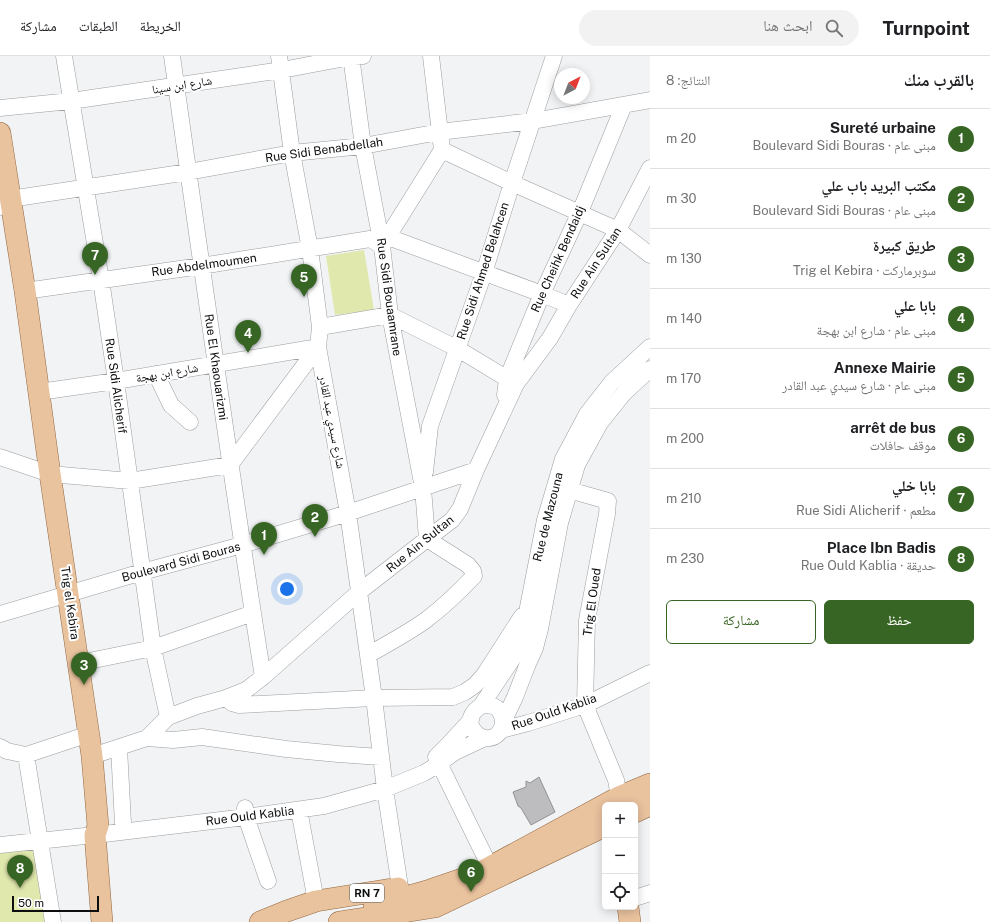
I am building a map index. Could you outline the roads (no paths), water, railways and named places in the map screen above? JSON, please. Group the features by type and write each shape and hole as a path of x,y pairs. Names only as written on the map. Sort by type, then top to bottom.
{"main road":[{"name":"Trig el Kebira","path":"0,133 5,203 25,291 50,474 89,734 99,832"},
{"name":"RN 7","path":"339,922 435,907 480,876 650,784"},
{"path":"638,811 650,805"},
{"name":"RN 7","path":"292,922 306,917 340,910 374,906 480,876 602,827"},
{"path":"99,832 102,922"},
{"path":"99,832 106,844 116,922"},
{"name":"RN 7","path":"260,922 316,901 480,876"},
{"path":"628,910 630,922"}],"street":[{"name":"Rue Sidi Alicherif","path":"64,56 101,280 153,648 168,717"},
{"name":"Rue El Khaouarizmi","path":"172,56 230,465 263,677"},
{"name":"شارع ابن سينا","path":"0,108 71,101 176,86 280,63 355,56"},
{"name":"Rue Sidi Bouaamrane","path":"355,56 363,146 380,240 390,315 423,488 427,539"},
{"path":"431,56 442,150 380,240 484,273 569,305"},
{"name":"Rue Sidi Ahmed Belahcen","path":"423,488 430,426 484,273 554,56"},
{"name":"شارع سيدي عبد القادر","path":"280,63 292,153 310,249 320,327 318,347 348,513 374,698 380,757 400,887"},
{"name":"Rue Sidi Benabdellah","path":"5,203 292,153 363,146 439,132 533,121 650,100"},
{"name":"Rue Cheihk Bendaidj","path":"501,416 542,294 580,212 624,105"},
{"path":"442,150 618,230 650,255"},
{"name":"Rue Ain Sultan","path":"512,382 550,338 569,305 618,230 650,168"},
{"name":"Rue Abdelmoumen","path":"25,291 380,240"},
{"path":"320,327 390,315 458,349 512,382"},
{"path":"0,457 50,474 130,481 230,465 318,347"},
{"name":"شارع ابن بهجة","path":"39,392 116,381 318,347"},
{"name":"Rue de Mazouna","path":"481,706 513,658 521,643 545,520 563,459 587,414 612,382 650,347"},
{"name":"Rue de Mazouna","path":"502,725 536,648 560,523 577,465 600,423 624,393 650,369"},
{"path":"156,374 171,405 190,422"},
{"name":"Rue Ain Sultan","path":"92,756 147,738 168,717 246,690 263,677 359,592 452,520 460,510 476,470 501,416"},
{"name":"Boulevard Sidi Bouras","path":"0,614 348,513 476,470"},
{"name":"Trig El Oued","path":"570,490 608,501 607,514 587,620 585,705"},
{"path":"368,656 425,620 465,586 474,576 468,565 427,539"},
{"path":"226,698 232,703 239,705 374,698 453,697 465,692 475,685 484,675 527,609"},
{"path":"78,663 153,648 253,613"},
{"name":"Rue Ould Kablia","path":"502,725 528,723 585,705 650,673"},
{"path":"491,705 500,711 502,715 502,725 498,734 485,738 474,732 471,727 470,720 474,712 481,706 491,705"},
{"path":"585,705 616,780 619,801"},
{"name":"Rue Ould Kablia","path":"0,836 39,836 99,832 245,812 384,784 424,773 438,760 470,720"},
{"path":"2,750 26,755 89,734"},
{"path":"147,738 173,740 202,737 294,750 380,757"},
{"name":"Rue Ould Kablia","path":"438,760 485,738"},
{"path":"119,748 123,823"},
{"path":"26,755 53,922"},
{"path":"438,760 480,876"},
{"name":"Rue Ould Kablia","path":"99,832 123,823 245,812 299,810 324,806 384,784"},
{"path":"299,810 316,901"},
{"path":"245,812 268,881"},
{"name":"Rue Ould Kablia","path":"0,845 39,836"},
{"path":"638,897 650,893"}],"place":[{"name":"بابا خلي","path":"95,275"},
{"name":"Annexe Mairie","path":"304,297"},
{"name":"بابا علي","path":"248,353"},
{"name":"مكتب البريد باب علي","path":"315,537"},
{"name":"Sureté urbaine","path":"264,555"},
{"name":"طريق كبيرة","path":"84,685"},
{"name":"Place Ibn Badis","path":"20,888"},
{"name":"arrêt de bus","path":"471,892"}]}
